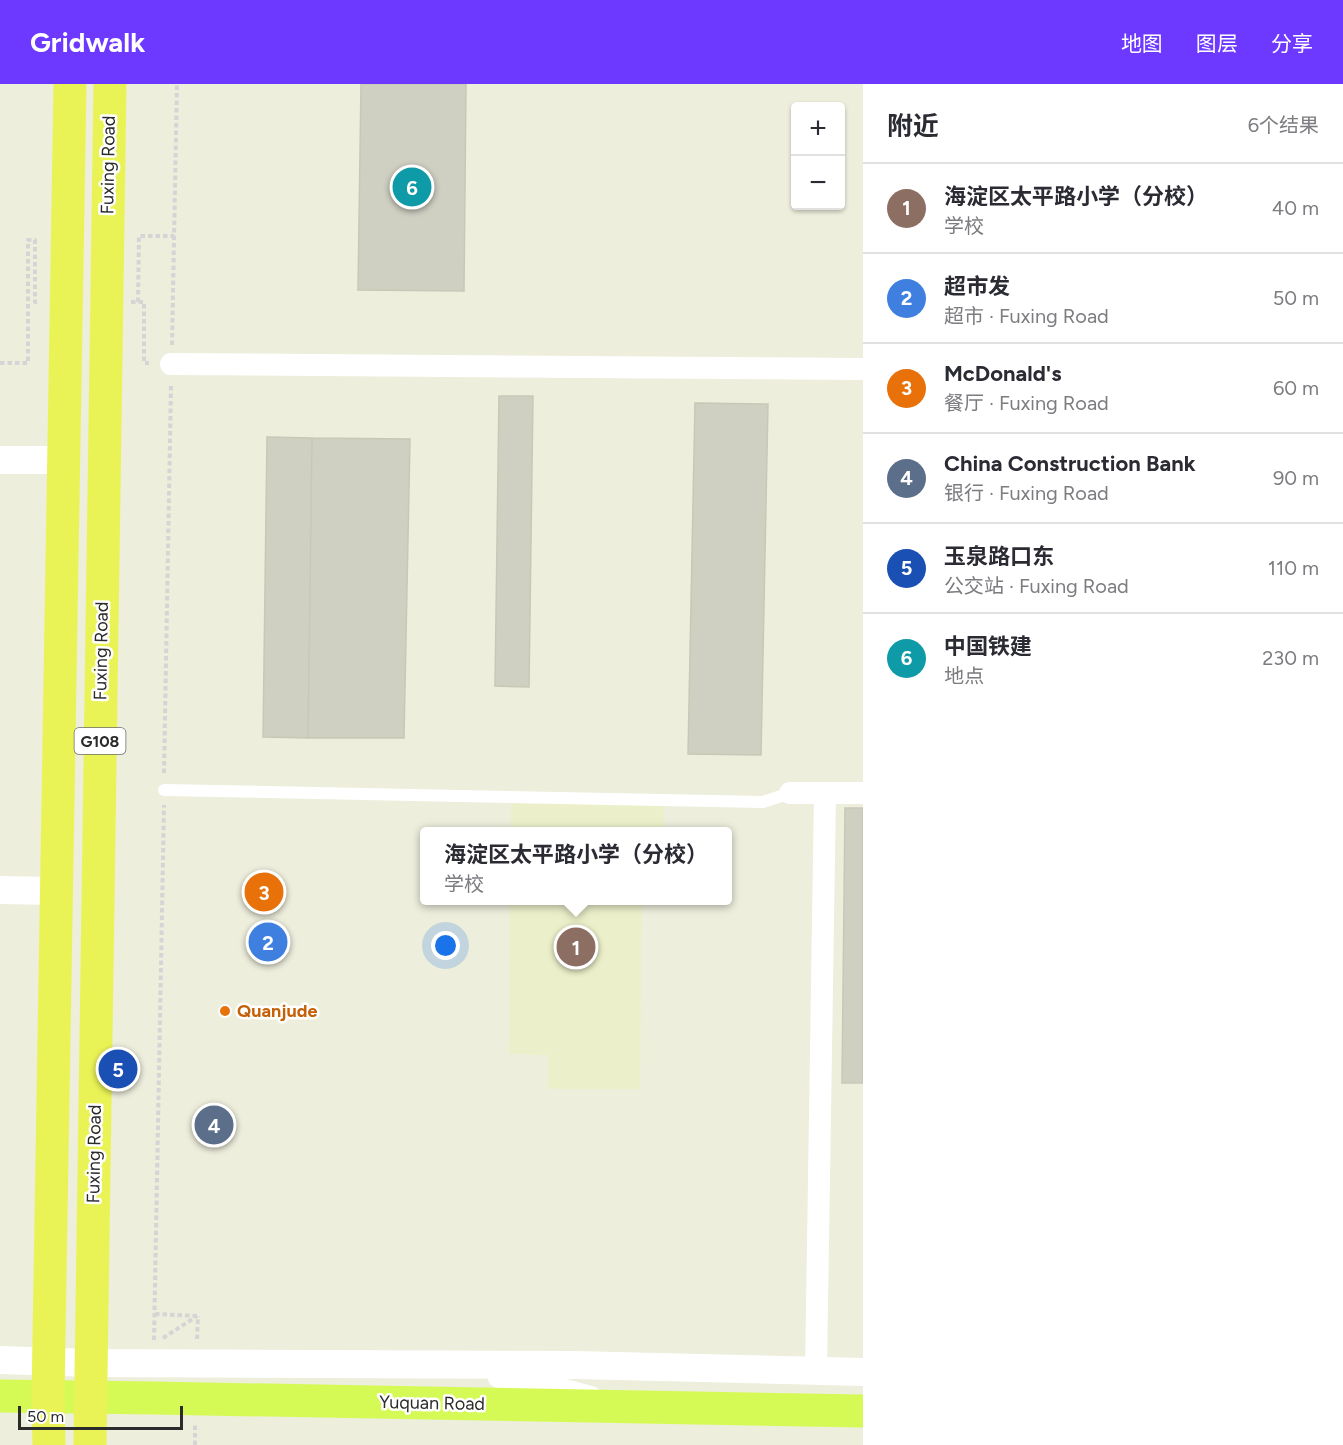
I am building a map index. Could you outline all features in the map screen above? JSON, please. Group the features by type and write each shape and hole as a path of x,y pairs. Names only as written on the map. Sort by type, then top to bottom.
{"highway":[{"name":"G108","path":"49,1445 70,84"},
{"name":"Fuxing Road","path":"91,1397 110,84"},
{"name":"G108","path":"90,1445 91,1397"}],"main road":[{"name":"Yuquan Road","path":"0,1396 863,1411"}],"street":[{"path":"171,364 863,369"},
{"path":"0,460 64,460"},
{"path":"790,793 863,793"},
{"path":"816,1371 825,793"},
{"path":"0,890 56,891"},
{"name":"Yuquan Road","path":"0,1360 91,1363 575,1365 863,1372"},
{"path":"467,1365 615,1407"}],"lane":[{"path":"164,790 763,802 790,793"}],"path":[{"path":"138,302 139,236 174,236"},
{"path":"0,363 28,363"},
{"path":"155,1314 198,1316 162,1339"}],"shaded area":[{"path":"511,801 664,802 663,827 511,827"},
{"path":"510,905 642,905 640,1089 547,1089 548,1055 509,1054"}],"building":[{"path":"361,84 466,84 464,291 358,290"},
{"path":"499,396 533,396 529,687 495,686"},
{"path":"695,403 768,404 761,755 688,754"},
{"path":"267,437 312,438 308,738 263,737"},
{"path":"312,438 410,439 404,738 308,738"},
{"path":"845,808 863,808 863,1083 842,1083"}],"place":[{"name":"中国铁建","path":"412,187"},
{"name":"McDonald's","path":"264,892"},
{"name":"超市发","path":"268,942"},
{"name":"海淀区太平路小学（分校）","path":"576,947"},
{"name":"Quanjude","path":"225,1011"},
{"name":"玉泉路口东","path":"118,1069"},
{"name":"China Construction Bank","path":"214,1125"}]}
